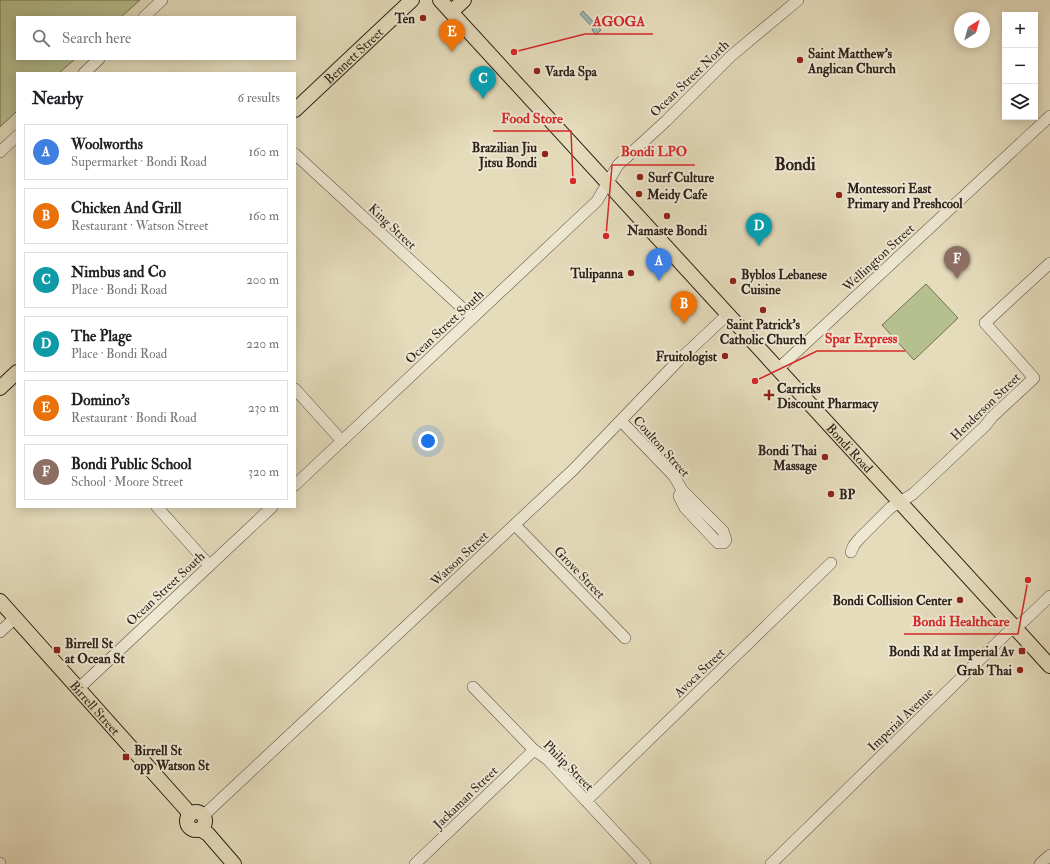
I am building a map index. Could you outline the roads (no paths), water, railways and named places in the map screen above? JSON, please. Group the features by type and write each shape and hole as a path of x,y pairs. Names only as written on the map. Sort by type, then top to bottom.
{"main road":[{"name":"Bennett Street","path":"296,109 412,0"},
{"name":"Bondi Road","path":"440,0 1050,666"},
{"path":"451,12 464,0"},
{"path":"0,388 16,373"},
{"name":"Birrell Street","path":"0,601 185,808 198,820 234,864"}],"street":[{"path":"145,16 162,0"},
{"name":"Ocean Street North","path":"607,183 618,164 666,121 717,68 798,0"},
{"path":"85,72 98,60"},
{"name":"Wellington Street","path":"778,369 1050,116"},
{"path":"0,152 16,137"},
{"name":"King Street","path":"296,155 473,318"},
{"name":"Ocean Street South","path":"296,484 597,202 607,183"},
{"name":"Henderson Street","path":"901,502 913,494 1034,378 985,323 1050,263"},
{"name":"Watson Street","path":"198,820 573,470 678,361 728,314"},
{"path":"296,389 342,441"},
{"name":"Coulton Street","path":"621,421 674,476 682,490 723,532 726,536 724,543 718,543 685,508 679,496 682,490"},
{"path":"851,552 854,545 860,538 890,508 901,502"},
{"path":"158,508 209,565"},
{"name":"Ocean Street South","path":"78,689 271,508"},
{"name":"Grove Street","path":"515,525 625,638"},
{"name":"Avoca Street","path":"586,801 831,564"},
{"name":"Imperial Avenue","path":"771,864 1006,634 1024,621 1050,596"},
{"path":"0,632 15,618"},
{"name":"Philip Street","path":"473,687 534,750 547,759 645,864"},
{"name":"Jackaman Street","path":"415,864 534,750"},
{"path":"1040,864 1050,855"}],"water":[{"path":"583,11 601,30 596,35 592,30 593,28 580,14"}],"place":[{"name":"Ten","path":"423,18"},
{"name":"Domino's","path":"452,52"},
{"name":"AGOGA","path":"514,52"},
{"name":"Saint Matthew's Anglican Church","path":"800,60"},
{"name":"Varda Spa","path":"537,71"},
{"name":"Nimbus and Co","path":"483,99"},
{"name":"Brazilian Jiu Jitsu Bondi","path":"545,154"},
{"name":"Surf Culture","path":"640,177"},
{"name":"Food Store","path":"573,181"},
{"name":"Meidy Cafe","path":"639,194"},
{"name":"Montessori East Primary and Preshcool","path":"839,195"},
{"name":"Namaste Bondi","path":"667,216"},
{"name":"Bondi LPO","path":"606,236"},
{"name":"The Plage","path":"759,246"},
{"name":"Tulipanna","path":"631,273"},
{"name":"Bondi Public School","path":"957,279"},
{"name":"Woolworths","path":"659,281"},
{"name":"Byblos Lebanese Cuisine","path":"733,281"},
{"name":"Saint Patrick's Catholic Church","path":"763,310"},
{"name":"Chicken And Grill","path":"684,324"},
{"name":"Fruitologist","path":"725,356"},
{"name":"Spar Express","path":"755,381"},
{"name":"Carricks Discount Pharmacy","path":"769,395"},
{"name":"Bondi Thai Massage","path":"825,457"},
{"name":"BP","path":"831,494"},
{"name":"Bondi Healthcare","path":"1028,580"},
{"name":"Bondi Collision Center","path":"960,600"},
{"name":"Birrell St at Ocean St","path":"57,650"},
{"name":"Bondi Rd at Imperial Av","path":"1022,651"},
{"name":"Grab Thai","path":"1020,670"},
{"name":"Birrell St opp Watson St","path":"126,757"}],"district":[{"name":"Bondi","path":"795,164"}]}
